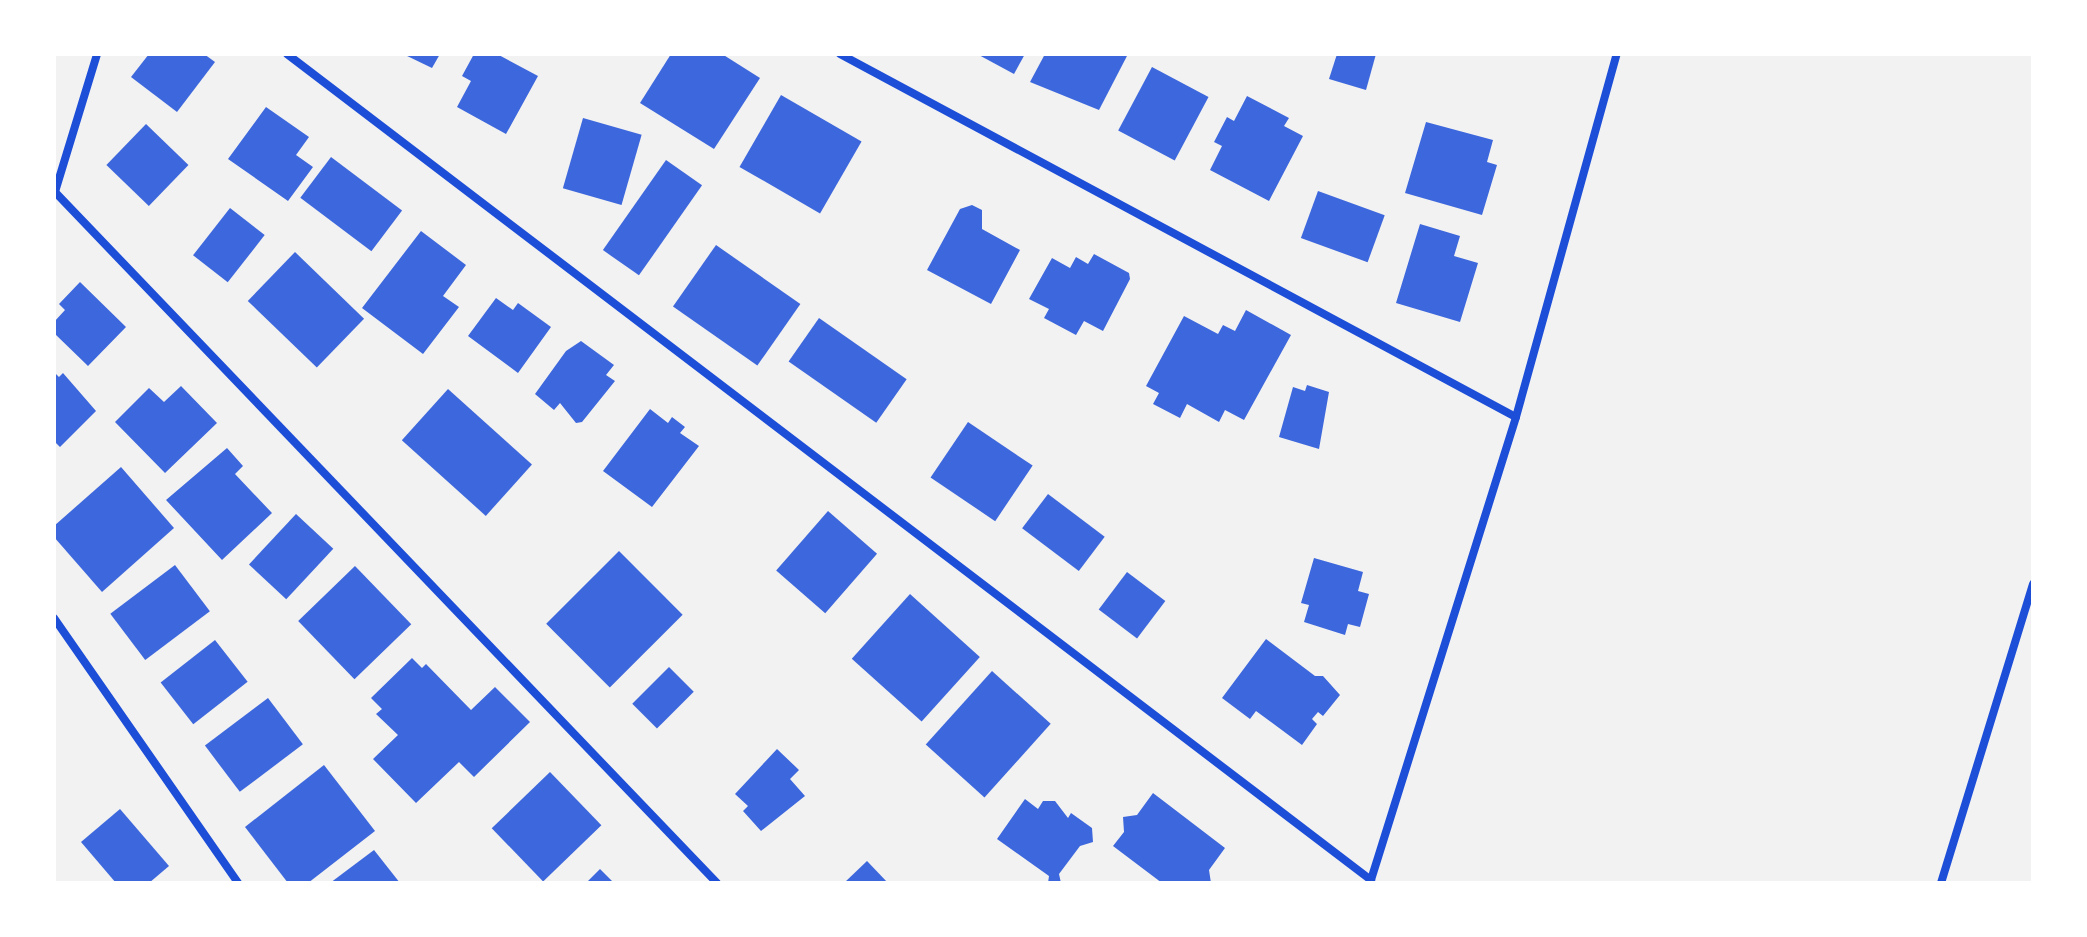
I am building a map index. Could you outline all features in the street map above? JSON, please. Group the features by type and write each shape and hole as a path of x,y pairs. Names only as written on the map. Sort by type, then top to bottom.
{"street":[{"path":"97,54 55,194 717,883"},
{"path":"287,54 1370,882 1516,417 1617,54"},
{"path":"840,54 1516,417"},
{"path":"1941,883 2033,584"},
{"path":"54,618 238,883"}],"building":[{"path":"149,54 204,54 215,62 177,112 131,77"},
{"path":"403,54 440,54 432,68"},
{"path":"474,54 497,54 538,76 506,134 457,107 471,81 462,76"},
{"path":"671,54 722,54 760,78 714,149 640,103"},
{"path":"977,54 1025,54 1014,74"},
{"path":"1045,54 1128,54 1099,110 1030,82"},
{"path":"1337,54 1376,54 1366,90 1329,79"},
{"path":"1152,67 1209,97 1175,161 1118,131"},
{"path":"781,95 862,141 820,213 740,167"},
{"path":"1247,96 1289,118 1284,126 1303,136 1269,201 1210,170 1222,146 1214,142 1227,117 1234,121"},
{"path":"266,107 309,137 296,155 313,167 288,201 228,159"},
{"path":"583,118 642,135 622,205 563,188"},
{"path":"1426,122 1493,140 1487,162 1497,165 1482,215 1405,193"},
{"path":"146,124 188,165 149,206 106,165"},
{"path":"331,157 402,211 371,251 300,198"},
{"path":"666,160 702,185 639,275 603,250"},
{"path":"1318,191 1385,215 1368,262 1301,238"},
{"path":"972,205 982,210 982,229 1020,250 991,304 927,270 960,209"},
{"path":"230,208 265,235 228,282 193,255"},
{"path":"1420,224 1460,236 1454,256 1478,263 1460,322 1396,303"},
{"path":"421,231 466,265 443,296 459,307 423,354 362,308"},
{"path":"716,245 800,304 757,366 673,306"},
{"path":"295,252 364,319 317,368 248,301"},
{"path":"1094,254 1129,273 1130,279 1103,331 1084,321 1076,335 1044,318 1049,309 1029,299 1052,258 1070,268 1076,257 1088,264"},
{"path":"80,282 126,327 88,366 54,333 54,322 65,310 59,304"},
{"path":"496,298 513,310 518,303 551,327 518,373 468,336"},
{"path":"1246,310 1291,335 1244,420 1225,410 1219,422 1187,404 1180,418 1153,404 1159,393 1146,386 1184,316 1218,334 1223,325 1235,331"},
{"path":"819,318 907,379 876,423 789,361"},
{"path":"581,341 614,365 606,375 615,381 582,422 576,423 560,403 554,410 535,394 566,351"},
{"path":"54,372 59,377 63,373 96,411 60,447 54,441"},
{"path":"1307,385 1329,392 1319,449 1279,437 1293,387 1305,391"},
{"path":"181,386 217,423 165,473 115,422 149,388 164,402"},
{"path":"448,389 532,465 486,516 402,440"},
{"path":"650,409 668,423 672,417 685,427 680,433 699,446 652,507 603,471"},
{"path":"968,422 1033,466 995,521 931,478"},
{"path":"227,448 243,466 235,474 272,513 222,560 166,500"},
{"path":"121,467 174,528 102,592 54,537 54,526"},
{"path":"1048,494 1105,537 1079,571 1022,528"},
{"path":"828,511 877,554 825,613 776,571"},
{"path":"296,514 333,549 286,599 249,564"},
{"path":"619,551 683,615 610,687 546,624"},
{"path":"1314,558 1363,572 1358,591 1369,594 1360,627 1348,624 1345,635 1304,622 1309,605 1301,603"},
{"path":"175,565 210,611 145,660 110,614"},
{"path":"355,566 411,624 354,679 298,621"},
{"path":"1127,572 1165,601 1137,638 1099,610"},
{"path":"910,594 980,657 922,722 852,659"},
{"path":"1266,639 1315,676 1323,676 1340,695 1323,716 1318,712 1312,719 1317,724 1302,745 1256,711 1250,719 1222,698"},
{"path":"215,640 248,682 193,724 161,682"},
{"path":"412,658 422,668 426,664 471,710 495,687 530,722 474,777 459,762 416,803 373,759 398,735 376,714 382,709 371,698"},
{"path":"669,667 694,692 657,729 632,704"},
{"path":"992,671 1051,724 984,797 926,745"},
{"path":"268,698 303,744 240,792 205,746"},
{"path":"777,749 799,770 790,779 805,796 761,831 743,811 748,806 735,794"},
{"path":"324,765 375,831 308,883 288,883 245,827"},
{"path":"550,772 601,825 543,881 492,828"},
{"path":"1153,793 1225,848 1209,870 1211,883 1162,883 1113,846 1124,832 1123,817 1137,815"},
{"path":"1025,799 1038,809 1043,801 1055,801 1068,818 1071,813 1092,828 1093,842 1080,846 1059,874 1061,883 1048,883 1049,876 997,839"},
{"path":"120,809 169,866 149,883 116,883 81,842"},
{"path":"374,850 400,883 330,883"},
{"path":"867,861 888,883 844,883"},
{"path":"600,869 614,883 586,883"}]}
